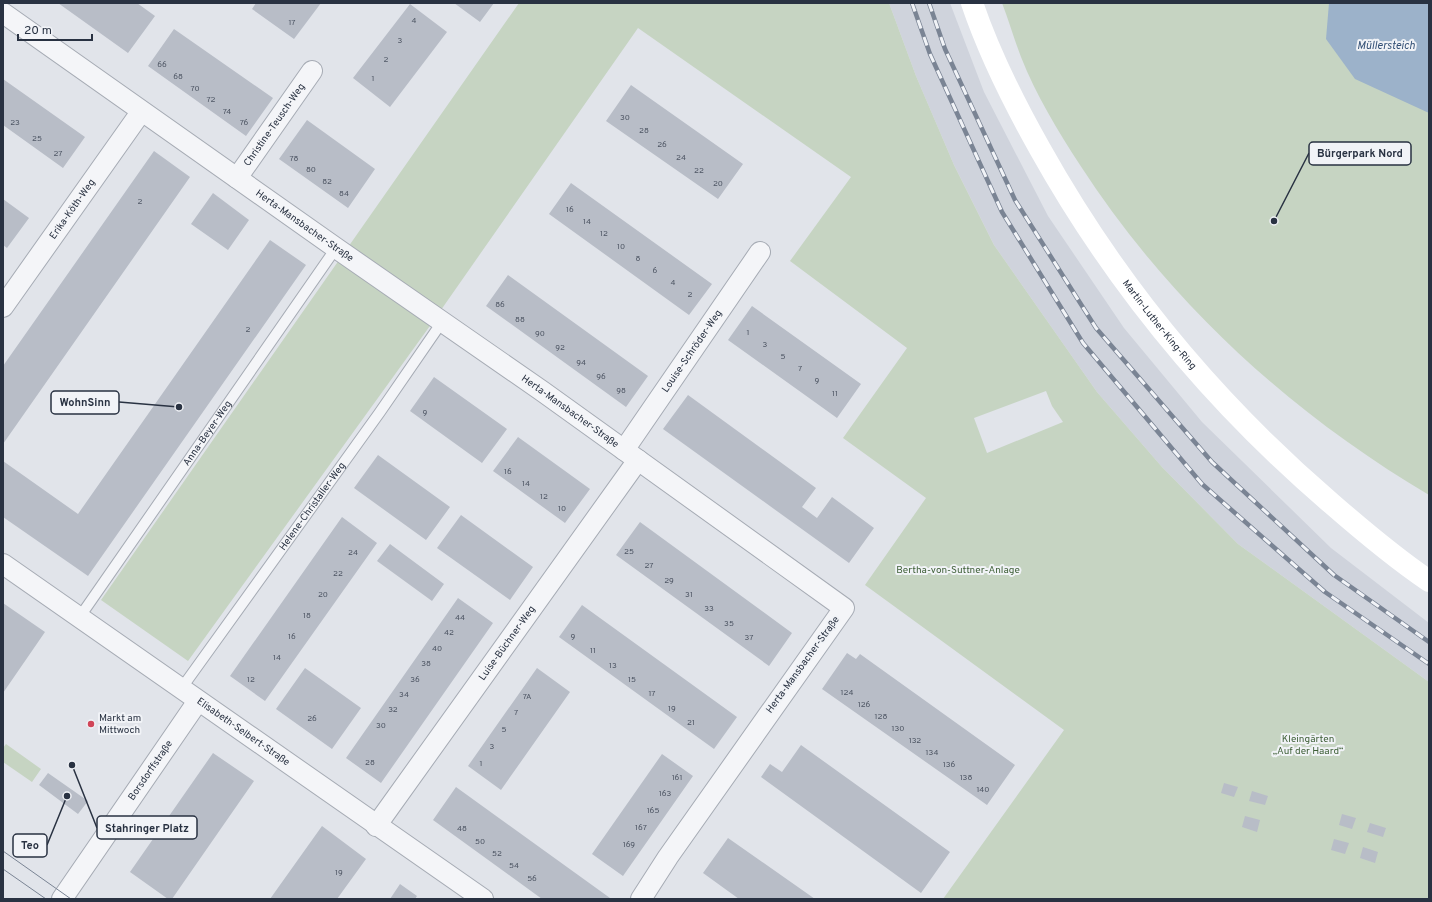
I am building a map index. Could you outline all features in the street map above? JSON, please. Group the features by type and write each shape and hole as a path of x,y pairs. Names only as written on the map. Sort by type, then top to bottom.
{"main road":[{"name":"Martin-Luther-King-Ring","path":"972,3 1018,109 1063,190 1108,260 1149,315 1207,385 1254,434 1362,531 1429,581"}],"street":[{"name":"Herta-Mansbacher-Straße","path":"3,13 141,112 631,455 844,608 668,857 641,899"},
{"name":"Christine-Teusch-Weg","path":"237,178 312,71"},
{"name":"Erika-Köth-Weg","path":"3,307 141,112"},
{"name":"Louise-Schröder-Weg","path":"631,455 760,252"},
{"name":"Luise-Büchner-Weg","path":"376,826 631,455"},
{"name":"Elisabeth-Selbert-Straße","path":"3,564 376,826 483,899"},
{"name":"Borsdorffstraße","path":"62,899 198,701"}],"lane":[{"name":"Anna-Beyer-Weg","path":"79,618 336,248"},
{"name":"Helene-Christaller-Weg","path":"181,689 380,412 442,322"}],"shaded area":[{"path":"889,3 950,3 984,92 1048,216 1124,328 1202,422 1331,548 1429,623 1429,682 1238,544 1162,467 1097,392 994,245 954,165 916,76"}],"green space":[{"path":"519,3 889,3 916,76 954,165 994,245 1097,392 1162,467 1238,544 1429,682 1429,899 943,899 1064,730 865,585 926,498 843,438 907,348 790,261 851,177 638,28 427,330 188,661 101,600","holes":["1046,391 1052,406 1063,422 987,453 974,418"]},
{"path":"1002,3 1429,3 1429,495 1378,463 1328,428 1281,390 1235,350 1192,308 1152,262 1115,215 1080,165 1040,99 1018,50"},
{"path":"6,744 41,769 32,782 3,762 3,748"}],"water":[{"name":"Müllersteich","path":"1329,3 1429,3 1429,113 1355,79 1326,39"}],"building":[{"path":"58,3 137,3 155,16 128,53"},
{"path":"256,3 321,3 294,39 252,9"},
{"path":"454,3 494,3 480,22"},
{"path":"410,4 447,32 390,107 353,78"},
{"path":"174,29 273,98 246,136 148,66"},
{"path":"3,79 85,137 63,168 3,125"},
{"path":"631,85 743,164 718,199 606,121"},
{"path":"307,120 375,169 348,208 279,159"},
{"path":"154,151 190,177 3,444 3,366"},
{"path":"571,183 712,284 689,315 549,214"},
{"path":"213,193 249,220 228,250 191,224"},
{"path":"3,199 29,218 7,248 3,245"},
{"path":"270,240 306,265 88,576 3,517 3,461 78,514"},
{"path":"508,275 648,376 626,407 486,306"},
{"path":"752,306 861,384 837,418 728,340"},
{"path":"434,377 507,429 482,463 410,411"},
{"path":"688,395 816,488 802,507 817,518 832,497 874,528 849,563 663,429"},
{"path":"518,437 590,489 565,523 493,471"},
{"path":"378,455 450,507 426,540 354,488"},
{"path":"461,515 533,567 510,600 437,548"},
{"path":"342,517 377,543 265,701 230,676"},
{"path":"640,522 792,633 769,666 616,555"},
{"path":"390,544 444,584 432,601 377,561"},
{"path":"458,598 493,623 381,783 346,758"},
{"path":"3,603 45,632 3,693"},
{"path":"582,605 737,717 714,749 559,637"},
{"path":"847,653 856,659 860,654 1015,765 987,805 822,689"},
{"path":"305,668 361,708 332,749 276,709"},
{"path":"537,668 570,692 501,790 468,766"},
{"path":"801,745 950,852 921,893 761,777 770,764 782,772"},
{"path":"213,753 254,781 172,899 168,899 130,872"},
{"path":"662,754 693,776 623,876 592,854"},
{"path":"48,773 88,801 78,814 39,785"},
{"path":"1224,783 1238,787 1234,797 1221,793"},
{"path":"456,787 610,898 542,899 433,820"},
{"path":"1252,791 1268,796 1265,805 1249,801"},
{"path":"1342,814 1356,818 1352,829 1339,825"},
{"path":"1245,816 1260,820 1257,832 1242,827"},
{"path":"1370,823 1386,828 1383,837 1367,832"},
{"path":"322,826 366,859 337,899 270,899"},
{"path":"728,838 815,899 739,899 703,873"},
{"path":"1334,839 1349,843 1345,854 1331,850"},
{"path":"1363,847 1378,852 1375,863 1360,858"},
{"path":"400,884 417,896 415,899 390,899"}],"tram line":[{"path":"3,851 71,899"},
{"path":"3,869 46,899"}],"railway":[{"path":"912,3 930,54 1002,212 1083,343 1202,484 1325,592 1429,664"},
{"path":"929,3 945,49 1015,200 1096,328 1212,462 1334,575 1429,642"}],"place":[{"name":"Bürgerpark Nord","path":"1274,221"},
{"name":"WohnSinn","path":"179,407"},
{"name":"Markt am Mittwoch","path":"91,724"},
{"name":"Stahringer Platz","path":"72,765"},
{"name":"Teo","path":"67,796"}],"park label":[{"name":"Bertha-von-Suttner-Anlage","path":"958,570"},
{"name":"Kleingärten „Auf der Haard“","path":"1308,744"}]}
